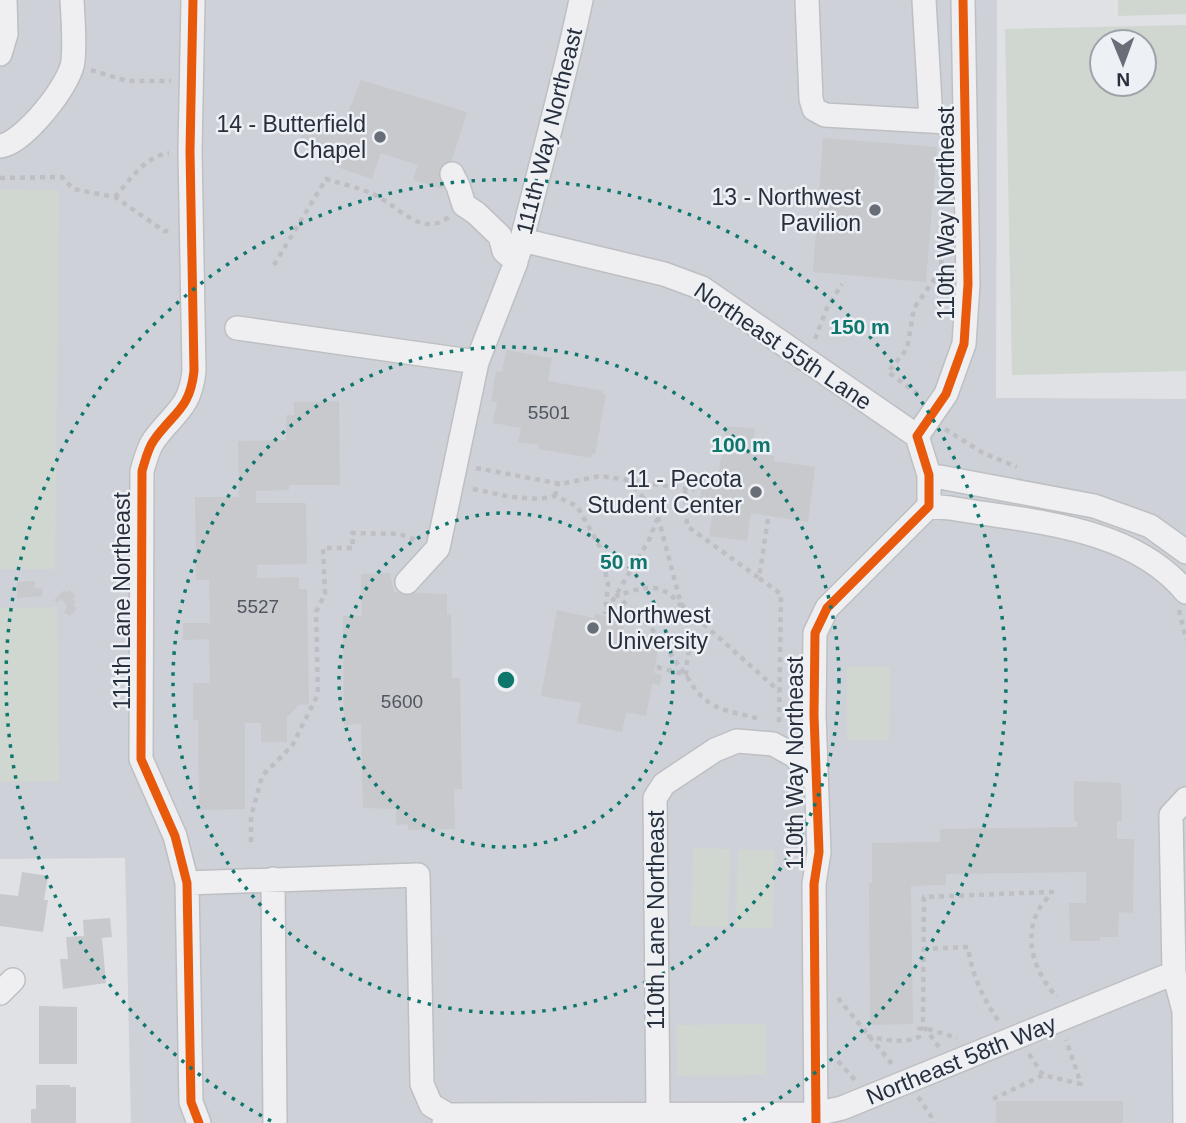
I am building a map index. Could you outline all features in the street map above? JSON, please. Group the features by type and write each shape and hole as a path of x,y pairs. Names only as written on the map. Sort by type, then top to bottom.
{"street":[{"path":"0,54 6,34 5,0"},
{"path":"0,146 22,136 57,95 74,64 72,0"},
{"name":"111th Lane Northeast","path":"193,0 190,150 194,371 192,390 177,416 152,442 142,471 141,759 175,836 187,883 191,1102 199,1123"},
{"name":"111th Way Northeast","path":"407,582 438,548 477,362 519,251 535,182 563,86 581,0"},
{"path":"807,0 811,99 814,109 825,115 965,122"},
{"path":"924,0 931,120"},
{"name":"110th Way Northeast","path":"917,436 946,394 964,344 968,284 963,0"},
{"path":"452,174 464,205 477,213 500,236 504,251 519,251"},
{"name":"Northeast 55th Lane","path":"519,251 664,274 702,288 917,436"},
{"path":"237,328 477,362"},
{"path":"917,436 929,475 929,506 1095,534 1141,556 1177,581 1186,592"},
{"path":"929,475 1094,506 1150,526 1186,552"},
{"name":"110th Way Northeast","path":"816,1118 814,884 819,852 815,782 815,633 827,608 929,506"},
{"name":"110th Lane Northeast","path":"658,1113 656,798 664,784 715,750 737,741 774,744 795,756 815,782"},
{"path":"1185,1123 1184,1011 1174,973 1171,815 1186,799"},
{"path":"187,883 418,875 422,1084 431,1105 446,1119"},
{"path":"273,879 275,1123"},
{"name":"Northeast 58th Way","path":"446,1119 658,1113 816,1118 1174,973"}],"path":[{"path":"74,64 127,81 191,81"},
{"path":"115,197 140,168 159,154 190,150"},
{"path":"0,178 62,177 73,189 115,197 164,231 192,231"},
{"path":"274,265 326,179 373,194 395,206 411,220 433,225 446,220 464,205"},
{"path":"918,394 888,372 907,349 914,308 940,270 943,229"},
{"path":"813,345 827,308 842,284"},
{"path":"943,428 983,453 1021,468"},
{"path":"453,475 561,484 600,476 694,490"},
{"path":"453,475 511,498 539,499 555,496 576,506 600,547 608,584 605,614 649,540 658,517"},
{"path":"630,481 658,517 690,637 686,675"},
{"path":"555,496 558,482"},
{"path":"617,595 636,617 647,624 703,700 713,706 769,722 780,722 781,594 687,526 685,488"},
{"path":"759,578 768,519"},
{"path":"251,842 251,817 262,776 292,746 318,694 316,612 325,594 323,548 353,548 352,533 400,534"},
{"path":"617,595 650,587 671,596 781,692"},
{"path":"657,667 686,675"},
{"path":"940,1048 923,1021 924,897 1052,892 1036,915 1032,945 1033,957 1043,982 1058,999"},
{"path":"923,949 968,947 971,967 979,988 999,1023"},
{"path":"833,992 894,1066"},
{"path":"867,1036 889,1041 912,1040 919,1037 919,1029 925,1028 960,1039"},
{"path":"1027,1051 1044,1074 1081,1084 1064,1036"},
{"path":"834,1057 856,1081"},
{"path":"993,1099 1044,1074"},
{"path":"918,1097 933,1123"}],"shaded area":[{"name":"Northwest University","path":"0,0 997,0 996,398 1186,399 1186,1123 131,1123 125,858 0,859"},
{"path":"1118,0 1186,0 1186,14 1118,16"},
{"path":"1186,25 1186,371 1012,375 1005,29"},
{"path":"0,189 59,190 55,569 0,569"},
{"path":"57,607 59,781 0,782 0,608"},
{"path":"847,667 890,667 889,740 847,740"},
{"path":"693,848 730,849 728,927 691,926"},
{"path":"738,849 775,851 773,928 736,928"},
{"path":"766,1024 766,1075 677,1076 676,1025"}],"building":[{"name":"14 - Butterfield Chapel","path":"361,80 467,112 443,189 413,180 418,165 381,153 372,179 332,165 335,155 299,142 307,120 340,132"},
{"name":"13 - Northwest Pavilion","path":"823,138 937,147 926,282 813,272"},
{"path":"506,350 552,358 548,381 603,391 603,395 606,395 595,454 592,454 591,458 538,449 539,445 518,442 521,428 493,423 497,402 491,401 496,371 502,372"},
{"path":"339,401 340,485 289,485 289,490 256,491 256,503 306,503 307,564 257,565 257,578 299,577 299,589 307,589 309,704 299,705 287,717 287,742 261,742 261,723 245,723 245,809 199,810 198,720 193,720 193,683 210,683 209,639 183,640 183,623 210,623 209,580 196,580 195,497 239,497 238,441 286,440 286,415 294,415 294,402"},
{"name":"11 - Pecota Student Center","path":"726,426 755,429 752,452 775,456 774,461 815,467 808,522 751,513 747,541 709,536 714,503 700,501 703,481 717,483"},
{"path":"390,573 394,592 447,594 447,614 451,614 452,678 460,678 462,789 454,789 455,829 408,830 408,824 396,825 396,809 363,808 361,724 344,725 343,616 362,616 361,574"},
{"path":"35,581 35,588 42,588 42,596 17,598 17,582"},
{"path":"64,590 67,593 70,590 76,596 73,599 76,602 73,604 77,609 70,616 64,613 67,605 61,599 57,603 54,600"},
{"path":"557,610 594,618 595,614 625,620 620,643 658,650 654,673 662,675 660,685 652,684 646,716 626,712 622,732 577,723 581,703 541,696"},
{"path":"1074,781 1121,783 1122,821 1117,821 1117,839 1134,839 1133,913 1119,912 1118,937 1100,937 1100,941 1070,941 1069,903 1086,903 1086,872 946,874 946,885 911,886 913,1024 870,1025 869,883 872,883 872,843 940,842 940,829 1077,827 1077,821 1074,821"},
{"path":"22,872 48,876 44,900 48,900 43,932 0,926 0,894 18,896"},
{"path":"110,918 112,937 102,938 106,983 63,989 60,959 68,959 66,937 84,936 83,920"},
{"path":"39,1006 77,1007 77,1064 39,1064"},
{"path":"36,1085 76,1087 76,1123 31,1123 31,1109 36,1109"},
{"path":"996,1101 1123,1101 1123,1123 996,1123"}],"cycle path":[{"path":"193,0 190,151 194,371 185,402 152,443 142,471 141,759 175,836 187,883 191,1102 199,1123"},
{"path":"816,1123 814,884 819,852 814,715 815,633 827,608 929,506 929,475 917,436 946,394 964,344 968,284 963,0"}],"place":[{"name":"14 - Butterfield Chapel","path":"380,137"},
{"name":"13 - Northwest Pavilion","path":"875,210"},
{"name":"11 - Pecota Student Center","path":"756,492"},
{"name":"Northwest University","path":"593,628"}]}
